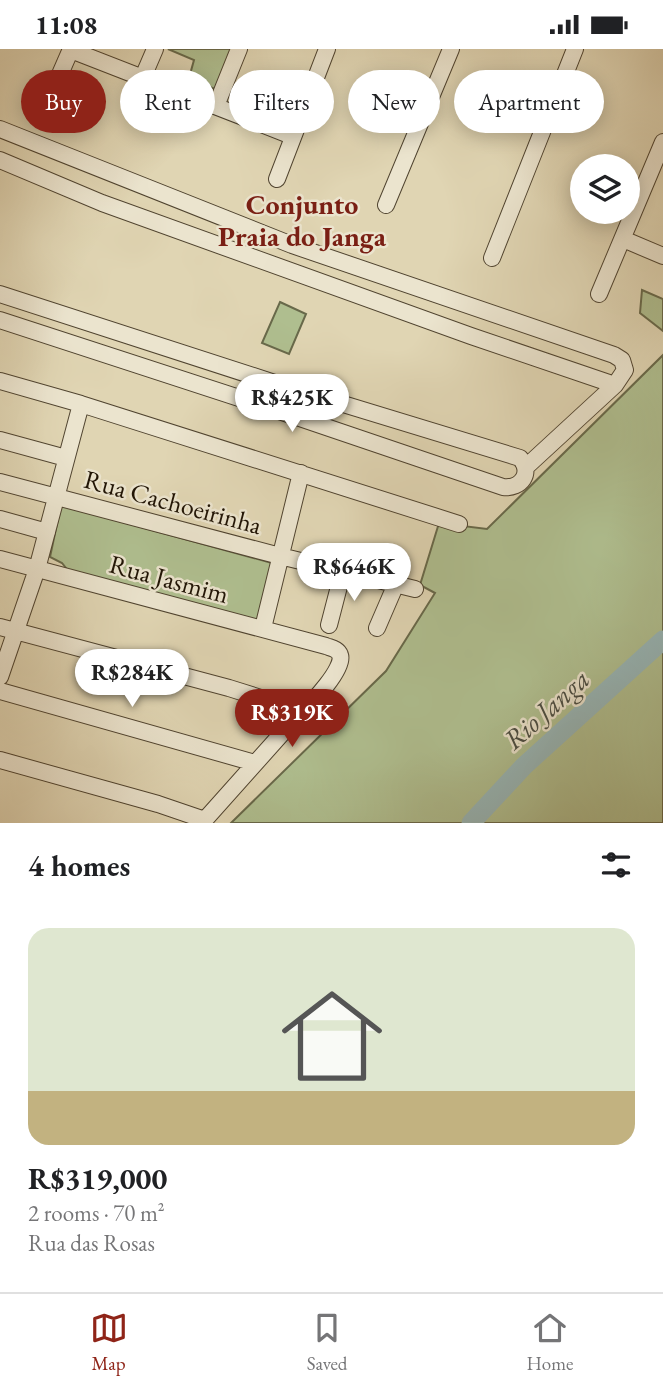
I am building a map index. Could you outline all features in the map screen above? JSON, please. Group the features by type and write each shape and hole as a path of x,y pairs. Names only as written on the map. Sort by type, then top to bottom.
{"street":[{"path":"62,70 71,49 125,70"},
{"path":"146,70 155,49"},
{"path":"239,49 216,106 292,137"},
{"path":"277,179 327,49"},
{"path":"386,205 451,49"},
{"path":"492,258 575,49"},
{"path":"0,129 292,245 622,360 625,370 615,385 523,462"},
{"path":"599,294 663,142"},
{"path":"0,160 102,202 282,268 615,385"},
{"path":"102,202 114,175"},
{"path":"623,239 663,257"},
{"path":"282,268 292,245"},
{"path":"0,294 523,462"},
{"path":"471,336 481,311"},
{"path":"51,337 59,313"},
{"path":"0,320 503,487 512,488 524,478 523,462"},
{"path":"0,381 81,404 459,524"},
{"path":"276,410 284,386"},
{"path":"0,677 37,569 81,404"},
{"path":"0,440 66,458"},
{"path":"262,628 302,473"},
{"name":"Rua Cachoeirinha","path":"0,482 415,589"},
{"path":"0,519 47,532"},
{"name":"Rua Jasmim","path":"0,559 337,650 341,658 339,665 316,698 302,711"},
{"path":"329,625 343,571"},
{"path":"377,628 396,584"},
{"path":"0,627 229,688 302,711 203,821 158,804 0,760"},
{"path":"0,691 255,763"}],"green space":[{"path":"168,49 234,49 217,90 215,70 191,70 194,60"},
{"path":"642,290 663,299 663,331 640,313"},
{"path":"280,302 306,314 289,354 262,343"},
{"path":"663,355 663,823 231,823 386,671 435,593 420,585 439,523 487,529"},
{"path":"61,505 272,563 259,623 70,573 62,563 50,557"}],"waterway":[{"name":"Rio Janga","path":"471,823 524,766 663,640"}],"district":[{"name":"Conjunto Praia do Janga","path":"302,220"}]}
